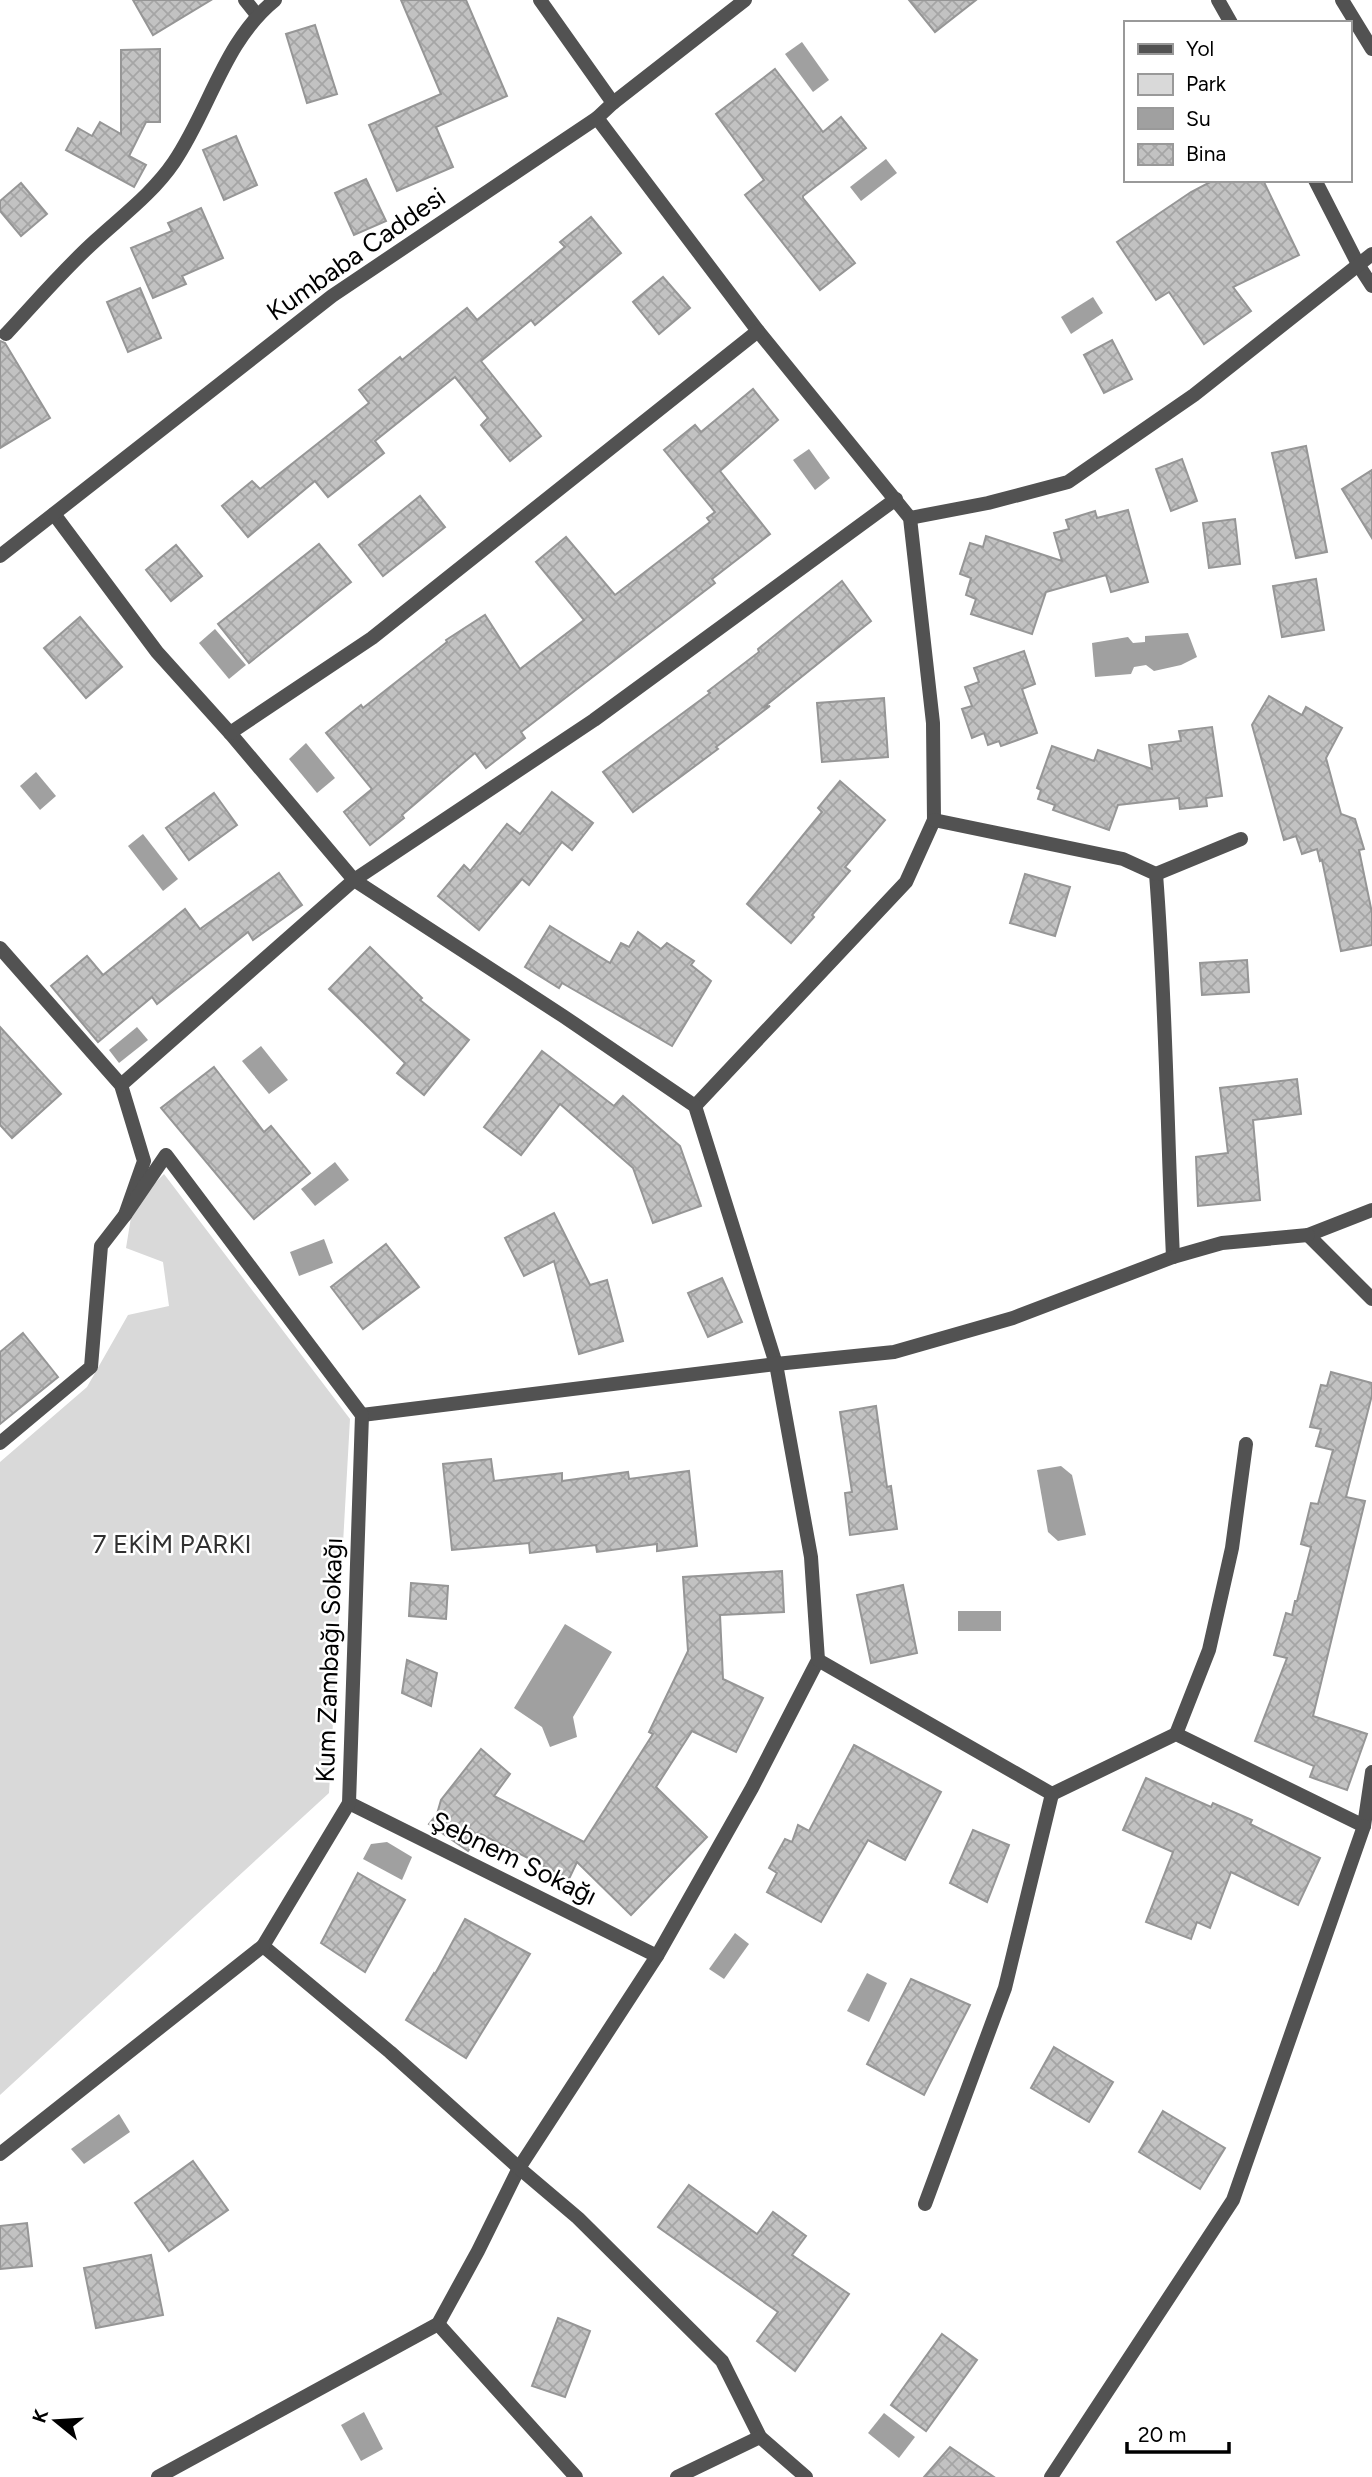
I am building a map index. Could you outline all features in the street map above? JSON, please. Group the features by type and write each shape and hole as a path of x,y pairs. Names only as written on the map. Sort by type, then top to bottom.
{"street":[{"path":"245,0 257,15"},
{"path":"6,334 74,261 137,205 174,163 215,81 257,15 275,0"},
{"path":"540,0 613,103"},
{"name":"Kumbaba Caddesi","path":"0,556 332,296 597,118 745,0"},
{"path":"1219,0 1230,21"},
{"path":"1342,0 1372,49"},
{"path":"597,118 758,331 910,518 933,723 934,820 905,882 695,1106"},
{"path":"1316,182 1372,286"},
{"path":"910,518 988,503 1068,482 1194,395 1372,254"},
{"path":"230,733 372,639 758,331"},
{"path":"121,1085 354,880 594,720 896,499"},
{"path":"54,513 157,652 230,733 354,880 695,1106 776,1364 811,1558 818,1660 752,1788 657,1956 519,2168 438,2324 158,2477"},
{"path":"934,820 1123,859 1156,874 1241,839"},
{"path":"1156,874 1163,959 1172,1256"},
{"path":"0,948 121,1085 144,1161 125,1215"},
{"path":"0,1443 91,1367 101,1246 166,1155 362,1415 894,1352 1013,1318 1172,1256 1222,1243 1308,1235 1372,1210"},
{"path":"1308,1235 1372,1299"},
{"name":"Kum Zambağı Sokağı","path":"0,2154 263,1946 349,1803 362,1415"},
{"path":"1052,1794 1176,1734 1209,1650 1232,1548 1246,1444"},
{"path":"818,1660 1052,1794"},
{"path":"1176,1734 1364,1826"},
{"path":"1051,2477 1233,2200 1364,1826 1372,1772"},
{"path":"925,2204 1005,1988 1052,1794"},
{"name":"Şebnem Sokağı","path":"349,1803 657,1956"},
{"path":"263,1946 390,2052 578,2218 722,2361 760,2437 806,2477"},
{"path":"438,2324 576,2477"},
{"path":"677,2477 760,2437"}],"green space":[{"name":"7 EKİM PARKI","path":"164,1174 350,1419 329,1793 0,2095 0,1462 87,1387 128,1315 169,1306 163,1262 126,1248 133,1205"}],"water":[{"path":"802,42 829,80 813,92 785,54"},
{"path":"886,159 897,173 861,201 850,187"},
{"path":"1093,297 1103,313 1071,334 1061,317"},
{"path":"809,449 830,478 815,490 793,460"},
{"path":"215,629 246,665 229,679 199,643"},
{"path":"1188,633 1197,657 1181,665 1154,671 1146,665 1134,667 1131,674 1095,677 1092,643 1128,637 1133,643 1145,642 1145,636"},
{"path":"306,743 335,778 317,793 289,759"},
{"path":"36,772 56,796 40,810 20,786"},
{"path":"143,834 178,879 163,891 128,846"},
{"path":"137,1027 148,1040 119,1063 109,1050"},
{"path":"261,1046 288,1080 269,1094 242,1061"},
{"path":"335,1162 349,1180 315,1206 301,1189"},
{"path":"324,1239 333,1263 299,1276 290,1252"},
{"path":"1061,1466 1072,1475 1086,1535 1058,1541 1048,1532 1037,1470"},
{"path":"958,1611 1001,1611 1001,1631 958,1631"},
{"path":"565,1624 612,1652 573,1717 577,1737 550,1747 542,1727 514,1708"},
{"path":"387,1842 412,1857 402,1880 363,1859 371,1844"},
{"path":"735,1933 749,1944 724,1979 709,1969"},
{"path":"867,1973 887,1983 869,2022 847,2011"},
{"path":"119,2114 130,2132 84,2164 71,2149"},
{"path":"364,2412 383,2449 361,2461 341,2425"},
{"path":"884,2413 915,2437 899,2458 868,2433"}],"building":[{"path":"133,0 211,0 153,35"},
{"path":"401,0 466,0 507,96 436,127 453,167 397,191 369,125 441,94"},
{"path":"909,0 976,0 935,32"},
{"path":"315,25 337,94 307,103 286,34"},
{"path":"160,49 160,122 146,122 129,156 146,165 134,187 66,150 78,128 92,136 100,122 121,134 121,50"},
{"path":"775,69 823,132 841,117 866,148 803,196 855,263 820,290 745,195 764,180 716,114"},
{"path":"236,136 257,185 224,200 203,150"},
{"path":"366,179 386,221 354,235 335,193"},
{"path":"1210,182 1264,182 1299,255 1233,287 1251,311 1204,344 1169,292 1156,300 1117,242"},
{"path":"21,183 47,214 21,236 0,211 0,201"},
{"path":"201,208 223,258 182,276 186,284 153,298 131,248 172,231 168,223"},
{"path":"591,217 621,253 535,325 531,320 481,361 541,436 510,461 481,425 488,418 455,377 375,441 384,453 328,497 315,481 248,537 222,506 252,481 260,489 369,403 359,390 400,357 402,360 467,308 477,320 565,247 560,242"},
{"path":"663,277 690,308 659,334 633,302"},
{"path":"140,288 161,338 128,352 107,302"},
{"path":"1112,340 1132,379 1104,393 1084,355"},
{"path":"0,341 5,343 50,418 0,448"},
{"path":"753,389 778,420 720,471 770,534 712,579 715,583 521,732 525,738 486,768 475,753 370,845 344,812 372,789 326,733 361,705 363,708 447,642 446,640 485,615 520,669 584,620 536,562 566,537 615,595 710,522 707,518 715,512 664,450 695,425 701,432"},
{"path":"1306,446 1327,552 1296,558 1272,453"},
{"path":"1182,459 1197,501 1171,511 1156,469"},
{"path":"1372,470 1372,538 1342,489"},
{"path":"420,496 445,527 383,576 359,545"},
{"path":"1128,510 1148,582 1111,592 1106,575 1046,592 1032,634 971,614 976,599 966,595 971,578 960,574 970,543 983,547 986,536 1062,561 1054,533 1069,529 1066,520 1095,511 1097,518"},
{"path":"1235,519 1240,564 1209,568 1203,523"},
{"path":"319,544 351,582 249,663 218,624"},
{"path":"176,545 202,576 171,601 146,570"},
{"path":"1316,579 1324,630 1282,637 1273,586"},
{"path":"842,581 871,621 764,707 770,706 716,747 718,749 633,812 603,772 710,693 708,691 759,652 758,649"},
{"path":"80,617 122,667 86,698 44,648"},
{"path":"1024,651 1035,684 1022,689 1037,733 1001,746 999,741 988,745 984,733 972,738 962,709 972,706 965,687 979,682 974,668"},
{"path":"1269,696 1302,715 1306,707 1342,728 1326,758 1341,814 1355,819 1364,849 1359,850 1372,913 1372,945 1341,951 1322,860 1320,861 1317,849 1302,854 1296,836 1284,840 1252,725"},
{"path":"884,698 888,757 822,762 817,703"},
{"path":"1212,727 1222,796 1206,798 1207,806 1180,809 1179,798 1118,805 1109,830 1053,810 1055,805 1038,799 1041,790 1037,788 1052,746 1094,761 1098,750 1152,769 1149,745 1181,741 1179,731"},
{"path":"840,781 885,820 845,867 850,871 791,943 747,904 822,812 818,808"},
{"path":"552,792 593,823 572,850 562,842 529,885 522,879 479,930 438,896 464,865 470,871 507,824 520,834"},
{"path":"214,793 237,825 189,860 166,828"},
{"path":"279,873 302,905 253,940 248,932 157,1004 152,997 98,1042 51,986 87,956 103,975 185,909 200,929"},
{"path":"1025,874 1070,887 1055,936 1010,923"},
{"path":"550,926 610,963 621,943 629,947 638,932 661,949 667,943 694,961 691,965 711,981 672,1046 562,983 559,988 525,967"},
{"path":"370,947 422,998 420,1000 469,1040 424,1095 397,1073 405,1063 329,989"},
{"path":"1247,960 1249,992 1202,995 1200,963"},
{"path":"0,1027 61,1094 12,1138 0,1125"},
{"path":"542,1051 614,1106 623,1096 680,1146 701,1206 653,1223 633,1168 560,1104 521,1155 484,1127"},
{"path":"214,1067 264,1132 271,1126 310,1173 254,1219 161,1108"},
{"path":"1297,1079 1301,1114 1253,1120 1260,1200 1198,1206 1196,1157 1228,1153 1220,1088"},
{"path":"554,1213 590,1285 607,1280 623,1341 579,1354 554,1261 524,1276 505,1238"},
{"path":"386,1244 419,1287 363,1329 331,1287"},
{"path":"722,1278 742,1322 708,1337 688,1293"},
{"path":"23,1333 58,1377 0,1424 0,1352"},
{"path":"1331,1372 1372,1383 1372,1395 1346,1497 1365,1501 1313,1716 1367,1734 1347,1790 1310,1777 1314,1766 1255,1741 1287,1658 1274,1655 1286,1613 1292,1615 1297,1601 1311,1547 1301,1544 1311,1503 1318,1504 1333,1450 1316,1446 1321,1429 1310,1427 1321,1385 1327,1386"},
{"path":"876,1406 887,1487 891,1486 897,1529 850,1535 845,1493 852,1492 840,1412"},
{"path":"491,1459 494,1481 562,1473 562,1481 628,1472 629,1479 689,1471 697,1546 657,1551 657,1544 597,1552 596,1545 530,1553 529,1543 452,1550 443,1464"},
{"path":"782,1571 784,1612 720,1615 723,1679 763,1698 736,1752 692,1731 656,1787 707,1837 631,1915 577,1862 569,1879 481,1834 468,1851 429,1824 437,1814 441,1800 481,1749 510,1774 494,1796 584,1842 653,1734 649,1732 688,1651 683,1577"},
{"path":"411,1583 448,1586 446,1619 409,1616"},
{"path":"903,1585 917,1653 871,1663 857,1595"},
{"path":"407,1660 437,1673 431,1706 402,1693"},
{"path":"854,1745 941,1792 905,1860 868,1840 821,1922 767,1892 777,1873 769,1868 785,1839 792,1842 798,1825 809,1831"},
{"path":"1146,1778 1211,1807 1213,1803 1252,1820 1250,1824 1320,1858 1298,1905 1231,1872 1210,1928 1197,1922 1191,1939 1146,1922 1173,1852 1123,1830"},
{"path":"973,1830 1009,1845 987,1902 950,1883"},
{"path":"358,1873 405,1900 365,1972 321,1943"},
{"path":"465,1919 530,1954 466,2058 406,2020"},
{"path":"911,1979 970,2005 924,2095 867,2064"},
{"path":"1054,2047 1113,2082 1089,2122 1031,2088"},
{"path":"1163,2111 1225,2148 1200,2189 1139,2152"},
{"path":"193,2161 228,2210 169,2251 135,2203"},
{"path":"689,2185 757,2234 773,2212 806,2236 792,2255 849,2294 795,2371 757,2341 778,2312 658,2227"},
{"path":"27,2223 32,2266 0,2269 0,2226"},
{"path":"151,2255 163,2315 96,2328 84,2268"},
{"path":"558,2318 590,2331 565,2397 532,2386"},
{"path":"942,2334 977,2360 926,2431 891,2405"},
{"path":"950,2447 994,2477 924,2477"}]}
